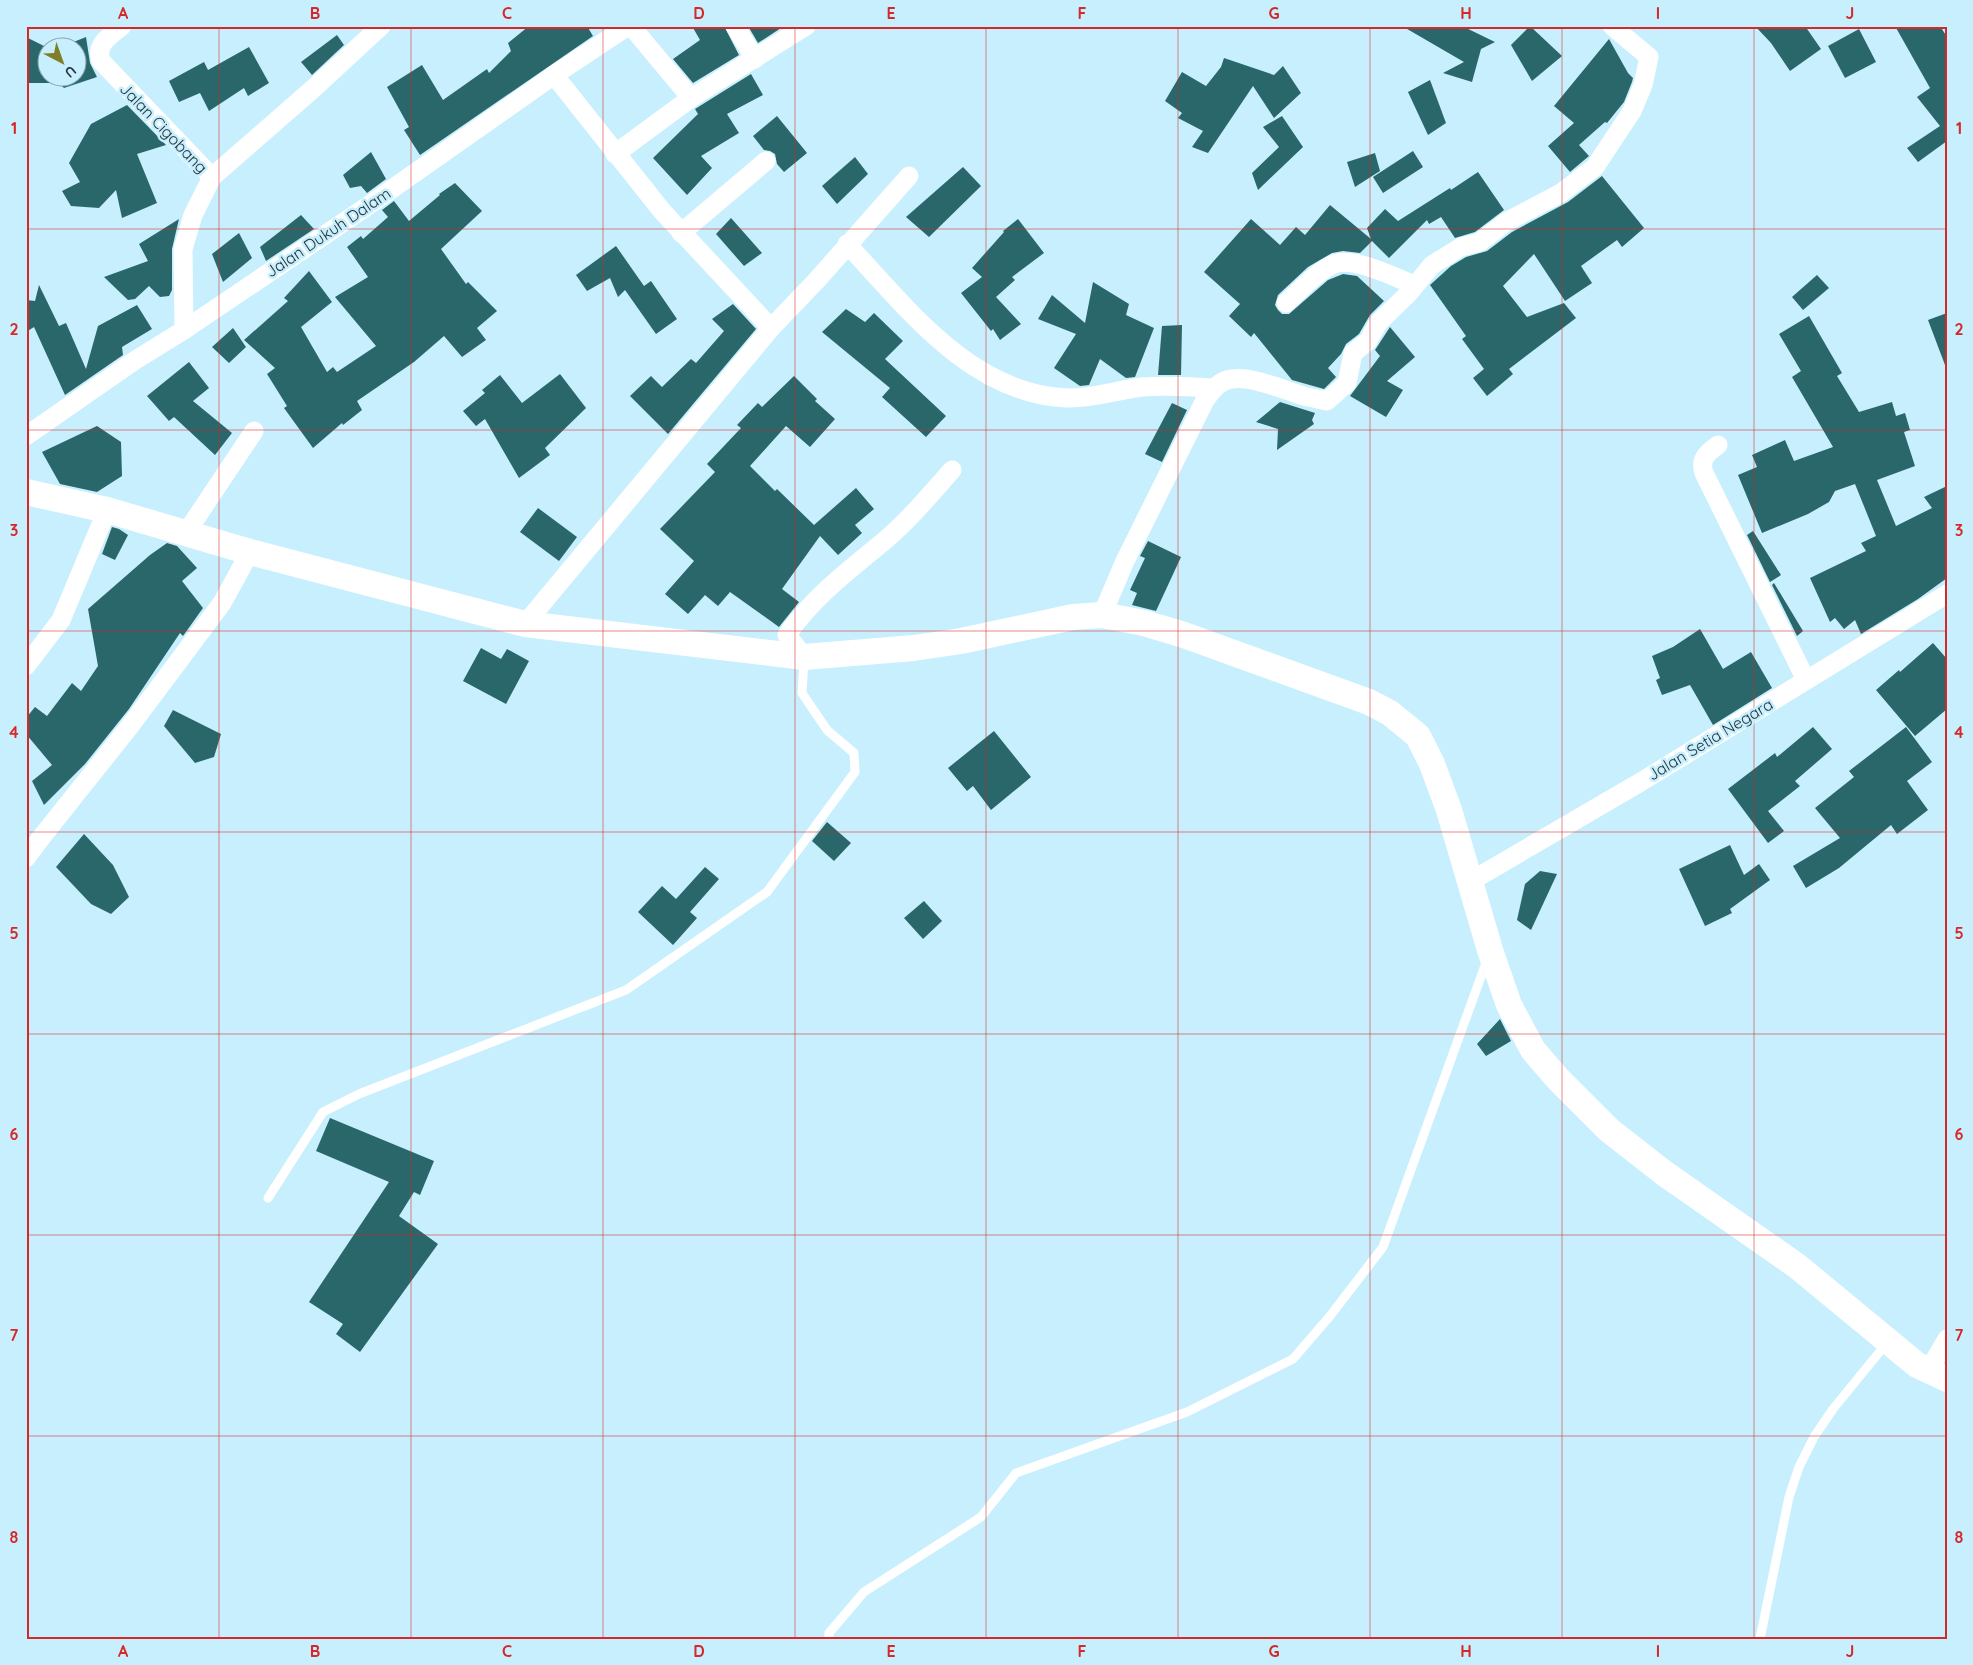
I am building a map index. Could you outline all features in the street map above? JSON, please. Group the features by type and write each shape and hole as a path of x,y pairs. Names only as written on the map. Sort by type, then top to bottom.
{"street":[{"name":"Jalan Cigobang","path":"122,26 101,45 99,54 102,61 212,177 193,215 183,248 184,330"},
{"path":"212,177 314,88 381,26"},
{"path":"629,26 691,98"},
{"name":"Jalan Dukuh Dalam","path":"28,430 184,330 364,208 554,75 629,26"},
{"path":"735,26 755,59"},
{"path":"615,154 691,98 806,26"},
{"path":"1102,615 1125,561 1205,400 1213,388 1232,378 1242,379 1261,382 1306,396 1327,400 1347,382 1353,354 1368,341 1378,323 1432,265 1461,247 1480,242 1506,222 1561,193 1595,167 1632,111 1642,85 1649,57 1612,26"},
{"path":"554,75 615,154 681,233 770,328"},
{"path":"681,233 766,160"},
{"path":"525,624 770,328 817,280 909,176"},
{"path":"847,244 930,332 956,355 991,378 1028,393 1067,398 1105,395 1139,388 1163,386 1213,388"},
{"path":"1286,303 1326,268 1341,262 1371,268 1415,285"},
{"path":"186,533 254,431"},
{"path":"1718,445 1707,454 1701,466 1806,680"},
{"path":"804,657 787,635 804,611 905,521 952,470"},
{"path":"26,492 106,510 250,552 525,624 804,657 914,648 961,641 1073,617 1102,615 1144,623 1184,635 1369,702 1390,713 1418,736 1432,764 1449,810 1490,950 1509,1005 1533,1050 1558,1079 1610,1130 1664,1173 1796,1266 1888,1342 1937,1375 1947,1339"},
{"path":"26,666 61,620 106,510"},
{"path":"26,858 130,726 222,603 250,552"},
{"name":"Jalan Setia Negara","path":"1471,881 1639,783 1947,594"}],"lane":[{"path":"268,1198 323,1112 359,1094 626,990 767,892 856,772 854,753 827,730 802,693 804,657"},
{"path":"829,1639 830,1633 864,1592 982,1517 1016,1473 1187,1412 1294,1359 1383,1247 1490,950"},
{"path":"1760,1639 1789,1497 1799,1467 1814,1437 1833,1409 1888,1342"}],"building":[{"path":"529,26 587,26 593,36 420,155 404,130 409,127 387,87 422,65 443,100 487,69 489,73 511,51 508,43"},
{"path":"692,26 724,26 739,55 693,83 673,59 700,40"},
{"path":"748,26 784,26 758,43"},
{"path":"1402,26 1462,26 1495,42 1481,49 1472,82 1443,73 1464,62"},
{"path":"1530,26 1562,56 1532,81 1511,45"},
{"path":"1755,26 1805,26 1821,49 1790,71 1771,43"},
{"path":"1895,26 1940,26 1947,37 1947,141 1918,162 1907,148 1940,126 1917,97 1930,88"},
{"path":"1859,29 1876,62 1845,78 1828,46"},
{"path":"337,35 344,45 312,75 301,62"},
{"path":"26,37 38,43 38,83 26,83"},
{"path":"1609,39 1628,73 1633,78 1632,82 1624,102 1607,123 1605,122 1579,145 1589,156 1570,172 1548,146 1574,123 1554,106"},
{"path":"249,47 269,83 248,96 244,88 209,111 200,93 179,102 169,81 204,62 208,70"},
{"path":"88,50 90,63 97,77 88,80"},
{"path":"1224,58 1274,75 1283,66 1301,93 1274,118 1253,86 1208,153 1192,147 1203,131 1178,118 1182,113 1165,101 1182,72 1206,86 1221,67"},
{"path":"751,74 763,95 727,114 739,133 701,156 712,168 687,195 653,158 698,114 695,109"},
{"path":"1430,80 1446,123 1428,135 1408,92"},
{"path":"127,105 166,145 137,154 157,203 122,218 116,190 99,208 71,206 62,191 80,182 69,163 91,124"},
{"path":"777,116 807,153 784,172 777,164 775,154 764,150 753,136"},
{"path":"1282,116 1303,147 1258,190 1252,173 1279,147 1263,127"},
{"path":"1413,151 1423,167 1383,193 1373,177"},
{"path":"371,152 386,179 367,193 361,186 350,188 343,175"},
{"path":"1375,153 1380,171 1355,187 1347,162"},
{"path":"855,157 868,174 837,204 822,186"},
{"path":"963,167 981,186 929,237 906,217"},
{"path":"1478,172 1504,210 1475,232 1455,238 1441,217 1429,224 1427,220 1389,258 1372,241 1360,253 1343,251 1332,253 1308,267 1278,295 1275,305 1282,314 1289,314 1328,280 1343,274 1357,276 1384,301 1370,315 1359,334 1346,344 1341,354 1328,368 1336,377 1324,389 1292,380 1254,333 1251,337 1229,316 1240,304 1204,272 1251,219 1280,245 1296,227 1305,235 1330,205 1371,239 1367,228 1385,209 1398,221"},
{"path":"1602,176 1644,228 1622,247 1617,240 1581,266 1592,283 1565,301 1534,254 1503,286 1527,317 1564,303 1576,318 1509,369 1513,374 1487,396 1473,378 1484,369 1462,339 1466,336 1430,285 1451,266 1466,257 1487,251 1512,232 1568,202"},
{"path":"455,183 482,211 441,249 466,284 468,282 497,311 477,328 486,340 462,357 444,336 414,362 357,401 362,410 343,425 342,423 313,448 284,408 287,406 267,374 275,368 244,340 288,301 284,298 309,271 332,302 301,327 327,372 333,367 337,372 376,346 335,297 368,277 347,247 361,236 363,239 388,217 382,210 394,201 409,221 439,194"},
{"path":"301,215 314,229 266,261 260,247"},
{"path":"731,218 762,253 744,266 716,234"},
{"path":"179,219 172,249 172,290 169,296 160,297 149,286 135,299 128,300 104,277 148,261 139,244"},
{"path":"1018,219 1044,253 1012,277 1015,280 996,297 1021,324 1000,340 993,329 991,331 961,293 982,277 972,268 1003,231"},
{"path":"239,233 252,258 223,282 212,254"},
{"path":"616,246 644,286 651,281 677,319 656,334 625,290 618,297 610,278 587,291 576,275"},
{"path":"1817,275 1829,288 1803,310 1792,297"},
{"path":"1093,282 1129,304 1126,315 1154,328 1135,377 1126,378 1100,359 1089,385 1080,386 1054,368 1076,334 1038,319 1052,295 1085,323"},
{"path":"39,285 59,326 66,323 86,369 98,326 137,305 152,329 122,347 123,355 65,395 34,327 26,332 26,300 35,301"},
{"path":"733,304 756,329 668,434 630,396 651,376 662,387 691,359 696,363 724,331 712,319"},
{"path":"846,309 865,322 874,313 903,341 885,359 946,416 926,437 882,397 890,388 822,332"},
{"path":"1947,313 1947,364 1945,365 1928,320"},
{"path":"1809,316 1842,373 1837,376 1859,412 1892,402 1896,416 1905,413 1910,430 1904,432 1915,466 1877,480 1896,526 1932,508 1924,497 1947,486 1947,578 1918,599 1861,634 1855,620 1844,629 1835,618 1830,622 1810,578 1866,551 1861,543 1876,536 1855,484 1835,491 1829,502 1808,514 1762,533 1738,475 1757,467 1752,455 1785,440 1794,461 1833,447 1792,377 1801,371 1779,334"},
{"path":"1182,325 1181,375 1158,375 1162,326"},
{"path":"1390,327 1415,357 1387,381 1403,390 1386,417 1350,396 1380,356 1375,350"},
{"path":"233,328 246,347 229,363 212,347"},
{"path":"189,362 209,388 193,401 232,433 215,455 174,417 169,421 147,396"},
{"path":"560,374 586,408 545,448 550,455 519,478 485,419 476,426 463,411 485,393 482,390 500,375 522,403"},
{"path":"794,376 817,399 815,401 835,419 810,447 786,426 750,466 814,525 856,488 874,509 855,525 862,533 838,555 820,536 782,589 799,602 779,627 730,592 718,606 705,595 688,614 665,594 694,561 660,529 715,472 707,464 741,428 737,425 758,403 762,407"},
{"path":"1280,402 1315,413 1312,420 1314,424 1277,450 1278,429 1256,422"},
{"path":"1172,403 1187,410 1162,462 1145,454"},
{"path":"97,426 121,442 122,476 97,492 60,484 42,452"},
{"path":"538,508 577,537 559,561 520,532"},
{"path":"112,527 128,535 115,560 102,554"},
{"path":"1753,531 1781,575 1770,582 1747,535"},
{"path":"1148,541 1181,557 1156,611 1132,605 1137,593 1130,590 1145,558 1140,556"},
{"path":"167,543 177,546 197,568 182,581 203,608 183,636 180,633 129,709 85,764 44,805 32,781 52,765 26,734 26,718 35,707 47,716 72,683 81,691 98,666 88,609 150,555"},
{"path":"1774,583 1803,631 1797,636 1772,585"},
{"path":"1700,629 1723,669 1751,652 1772,688 1713,725 1690,685 1662,695 1656,680 1660,678 1652,656 1673,647"},
{"path":"1933,643 1947,659 1947,709 1915,736 1876,690"},
{"path":"481,648 501,659 507,649 529,661 506,704 463,681"},
{"path":"173,710 221,734 214,757 195,763 164,726"},
{"path":"1813,727 1832,749 1795,781 1800,786 1768,811 1784,831 1768,843 1728,789 1775,753 1777,757"},
{"path":"1906,727 1932,762 1907,781 1928,810 1897,834 1891,825 1839,868 1806,888 1793,866 1840,838 1815,808 1854,777 1849,771"},
{"path":"994,731 1031,777 991,810 973,786 967,791 948,768"},
{"path":"827,822 851,843 834,861 812,841"},
{"path":"84,834 113,865 129,897 111,914 91,904 56,867"},
{"path":"1730,845 1744,875 1759,864 1770,880 1730,909 1732,913 1705,926 1679,869"},
{"path":"705,867 719,879 690,912 697,918 673,945 638,912 662,886 676,899"},
{"path":"1540,871 1557,874 1531,930 1517,920 1525,884"},
{"path":"924,901 942,921 923,939 904,918"},
{"path":"1500,1019 1511,1041 1486,1056 1477,1044"},
{"path":"330,1118 434,1161 420,1195 414,1192 399,1216 438,1244 360,1352 336,1334 343,1324 309,1302 389,1182 316,1151"}]}
